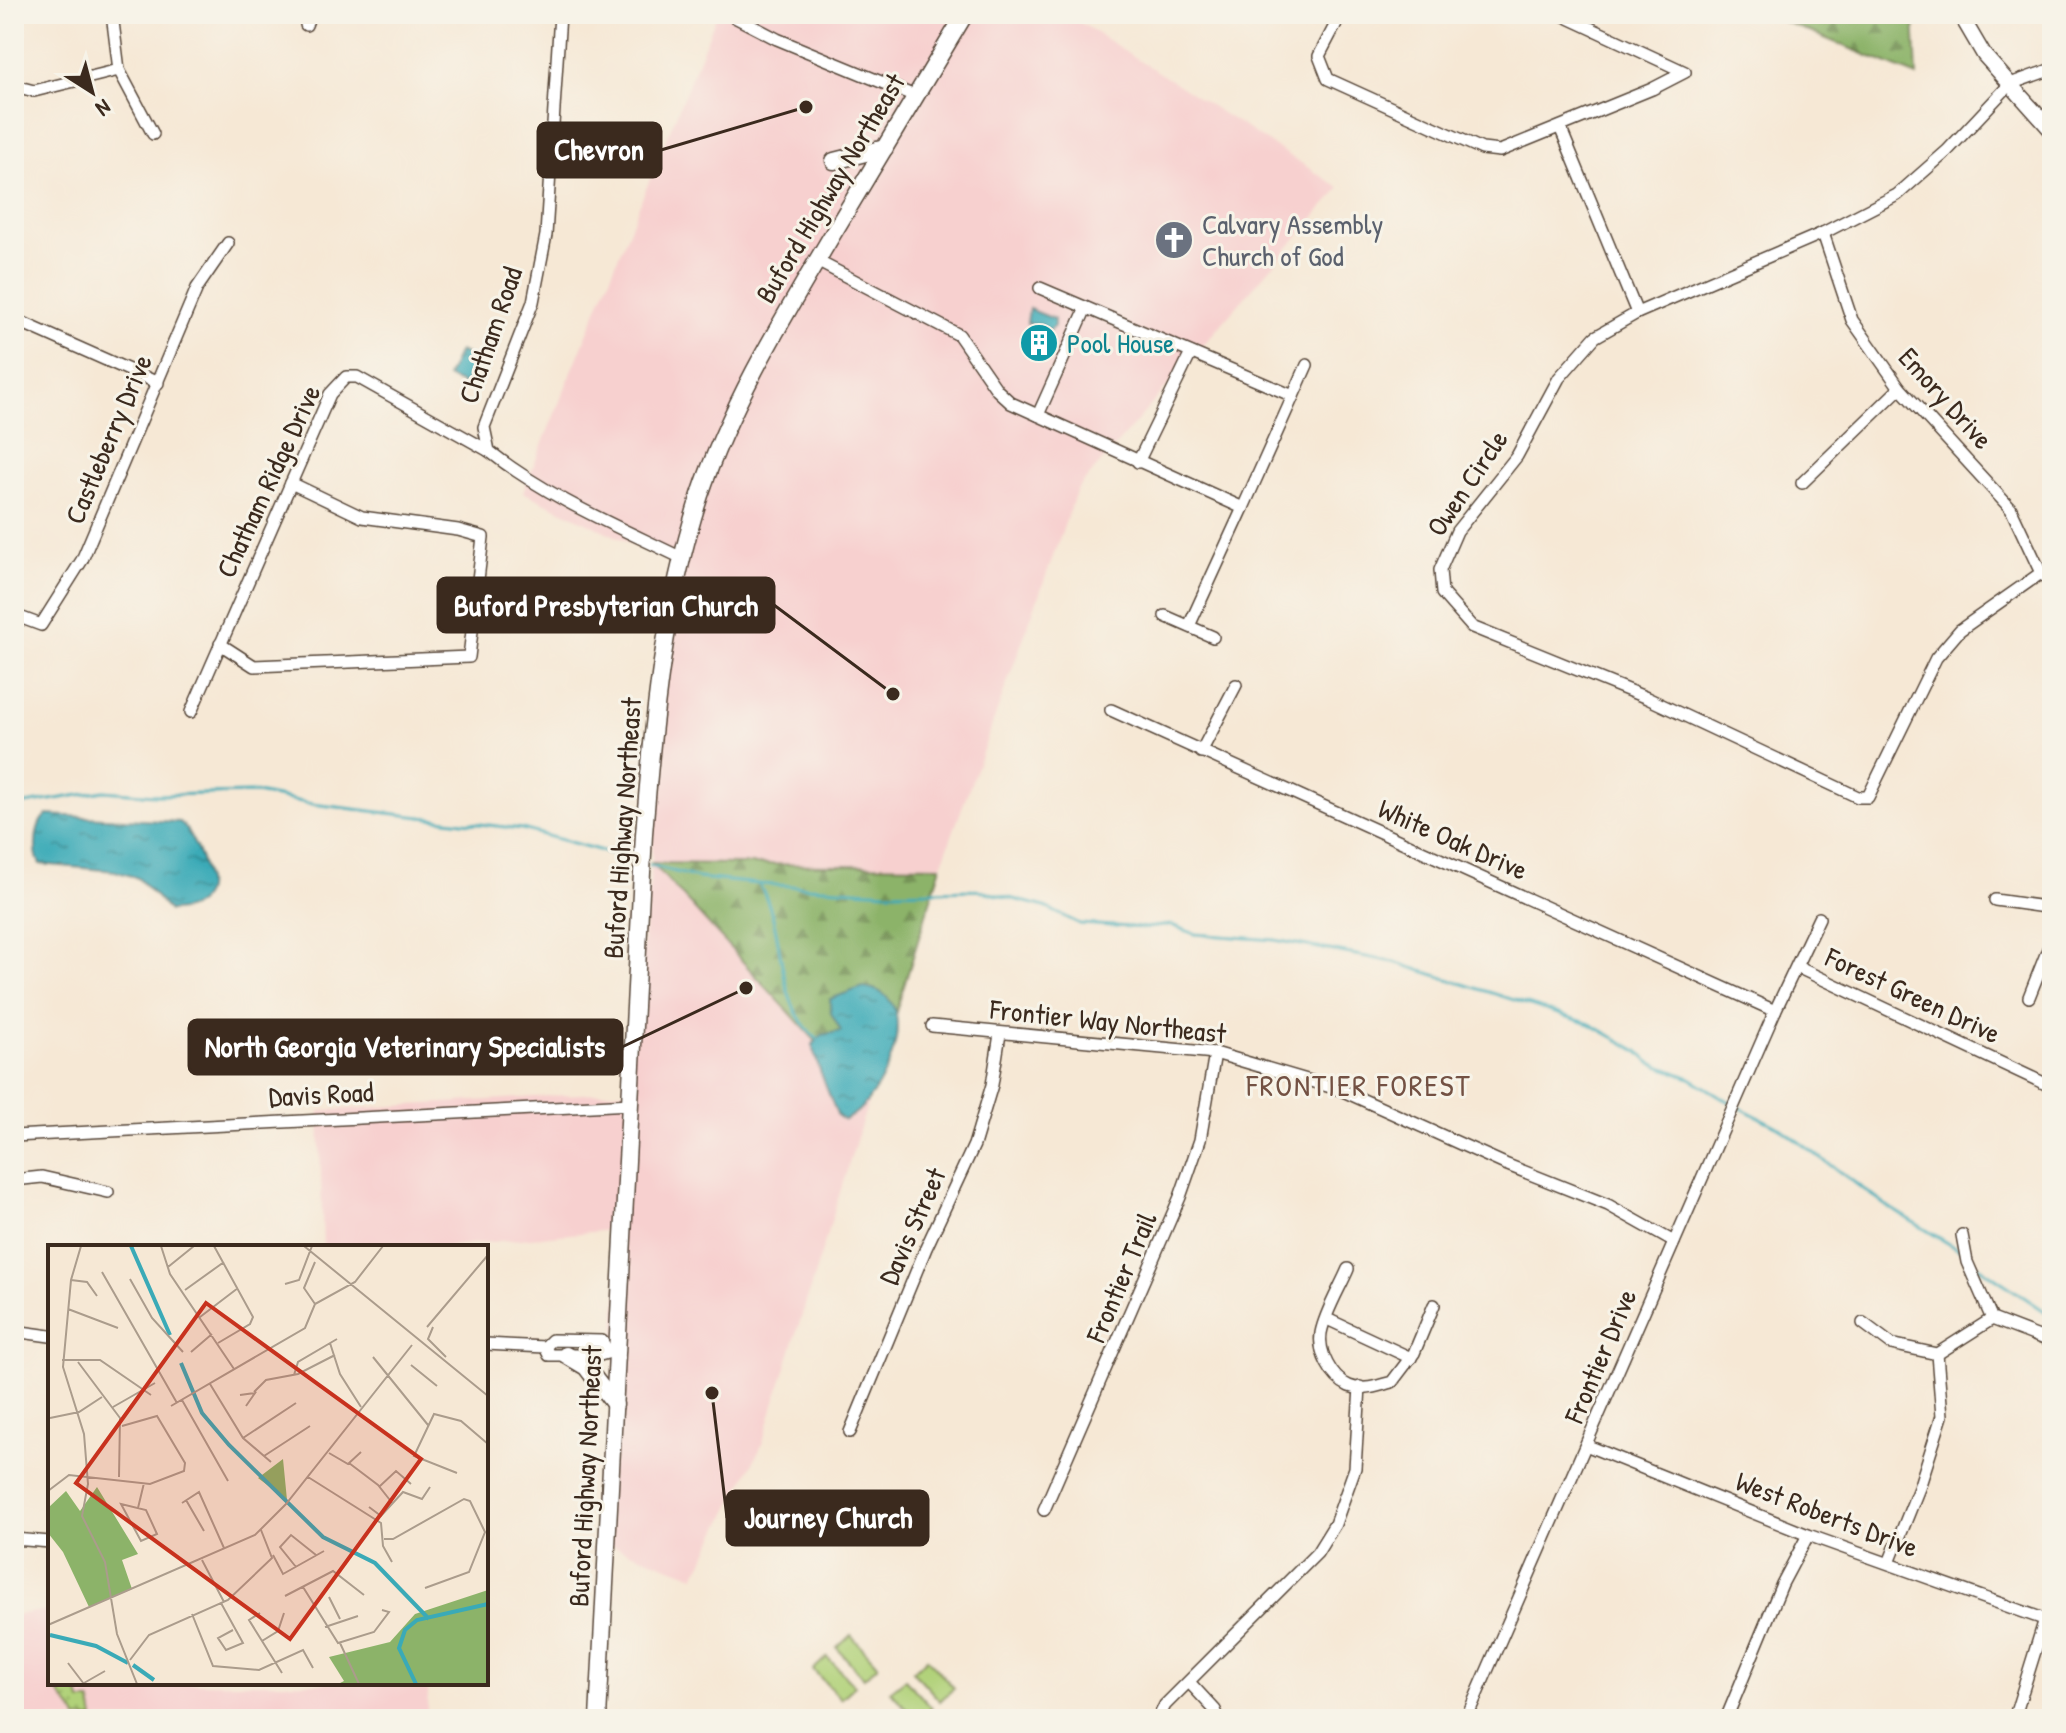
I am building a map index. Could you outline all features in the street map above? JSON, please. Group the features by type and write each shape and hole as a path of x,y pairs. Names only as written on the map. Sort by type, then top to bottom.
{"main road":[{"name":"Buford Highway Northeast","path":"598,1719 615,1405 612,1350 631,1104 653,721 671,607 701,494 737,404 817,261 965,14"},
{"path":"834,161 885,148"},
{"path":"566,1355 592,1373 615,1405"}],"street":[{"path":"112,14 119,70 153,134"},
{"name":"Chatham Road","path":"489,451 484,427 533,302 546,235 560,14"},
{"path":"729,14 777,39 915,96"},
{"path":"1341,14 1319,56 1328,79 1482,149 1500,151 1685,72 1560,14"},
{"path":"1960,14 1984,55 2052,131"},
{"path":"2010,84 2052,69"},
{"path":"15,86 34,91 119,70"},
{"name":"Owen Circle","path":"2010,84 1947,151 1897,195 1823,233 1637,313 1595,337 1559,378 1517,456 1457,531 1440,570 1442,593 1472,627 1647,698 1858,797 1868,797 1936,658 1960,630 2041,573"},
{"path":"1560,127 1637,313"},
{"name":"Emory Drive","path":"1823,233 1852,320 1900,388 2011,509 2041,573 2052,583"},
{"name":"Castleberry Drive","path":"14,615 41,625 82,560 197,288 228,243"},
{"path":"817,261 959,335 997,390 1011,403 1243,508"},
{"path":"1040,288 1293,396"},
{"path":"1038,415 1086,308"},
{"path":"14,319 158,383"},
{"path":"1138,462 1191,353"},
{"path":"1189,626 1307,365"},
{"name":"Chatham Ridge Drive","path":"191,712 330,394 346,377 357,377 489,451"},
{"path":"1802,483 1900,388"},
{"path":"489,451 512,470 564,499 682,558"},
{"path":"220,644 254,666 469,657 483,537 458,530 362,517 291,483"},
{"path":"1165,616 1213,637"},
{"path":"1201,752 1236,685"},
{"name":"White Oak Drive","path":"1111,710 1775,1011"},
{"path":"1995,900 2052,908"},
{"path":"1797,967 1819,918"},
{"path":"2029,997 2052,939"},
{"name":"Frontier Drive","path":"1466,1719 1588,1446 1775,1011 1797,967"},
{"name":"Forest Green Drive","path":"1797,967 2052,1087"},
{"name":"Frontier Way Northeast","path":"932,1026 1215,1053 1341,1090 1505,1164 1608,1205 1674,1242"},
{"name":"Davis Street","path":"850,1432 926,1248 974,1145 992,1085 1000,1034"},
{"name":"Frontier Trail","path":"1044,1510 1180,1197 1200,1140 1215,1053"},
{"name":"Davis Road","path":"14,1136 631,1104"},
{"path":"14,1180 42,1177 108,1192"},
{"path":"1962,1235 1967,1262 1992,1319 2052,1342"},
{"path":"1348,1269 1321,1333 1322,1353 1332,1371 1349,1385 1360,1387 1392,1382 1411,1358 1434,1305"},
{"path":"1327,1319 1411,1358"},
{"path":"1863,1323 1891,1344 1937,1354 1992,1319"},
{"path":"14,1331 48,1336"},
{"path":"488,1344 545,1347 552,1340 602,1341 612,1350 600,1355 549,1355 545,1347"},
{"path":"1889,1563 1919,1488 1942,1416 1937,1354"},
{"path":"1158,1719 1165,1705 1302,1570 1335,1524 1355,1468 1360,1387"},
{"name":"West Roberts Drive","path":"1588,1446 1808,1535 2048,1620"},
{"path":"1726,1719 1782,1584 1808,1535"},
{"path":"14,1539 48,1542"},
{"path":"2014,1719 2048,1620"},
{"path":"1189,1682 1215,1710 1219,1719"}],"shaded area":[{"path":"717,14 1067,14 1340,188 1077,490 941,866 653,863 869,1099 761,1447 695,1576 606,1543 620,1229 461,1245 323,1245 319,1111 627,1091 652,863 652,696 678,566 523,492"},
{"path":"48,1610 48,1685 429,1685 426,1719 14,1719 14,1615"}],"green space":[{"path":"1766,14 1914,14 1917,76"},
{"path":"652,863 941,866 869,1099"},
{"path":"851,1635 878,1665 864,1678 837,1648"},
{"path":"827,1657 855,1686 841,1699 813,1670"},
{"path":"927,1658 954,1688 940,1701 913,1671"},
{"path":"905,1679 932,1708 920,1719 916,1719 890,1691"},
{"path":"55,1685 77,1685 81,1701 91,1701 94,1719 77,1719"}],"water":[{"path":"1029,309 1054,319 1054,326 1049,331 1040,324 1027,323"},
{"path":"459,351 476,359 464,385 447,377"},
{"path":"47,815 180,822 191,837 204,870 206,890 203,897 188,908 169,911 138,878 115,871 40,864 36,838 40,824"},
{"path":"863,987 883,994 894,1009 897,1028 885,1073 873,1094 859,1110 844,1120 838,1116 813,1044 822,1035 841,1031 831,1013 830,999"}],"waterway":[{"path":"14,806 104,791 155,795 256,793 312,804 522,829 635,860"},
{"path":"650,865 698,878 759,884 888,892 978,890 1045,907 1080,924 1146,928 1171,925 1195,934 1275,940 1394,962 1590,1024 1638,1051 1649,1062 1690,1078 1730,1102"},
{"path":"759,884 774,923 793,1005 817,1039"},
{"path":"1737,1106 1780,1128 1885,1205 1961,1251"},
{"path":"1972,1262 2052,1316"}],"place":[{"name":"Chevron","path":"806,107"},
{"name":"Calvary Assembly Church of God","path":"1174,240"},
{"name":"Pool House","path":"1039,343"},
{"name":"Buford Presbyterian Church","path":"893,694"},
{"name":"North Georgia Veterinary Specialists","path":"746,988"},
{"name":"Journey Church","path":"712,1393"}],"district":[{"name":"FRONTIER FOREST","path":"1359,1086"}]}
